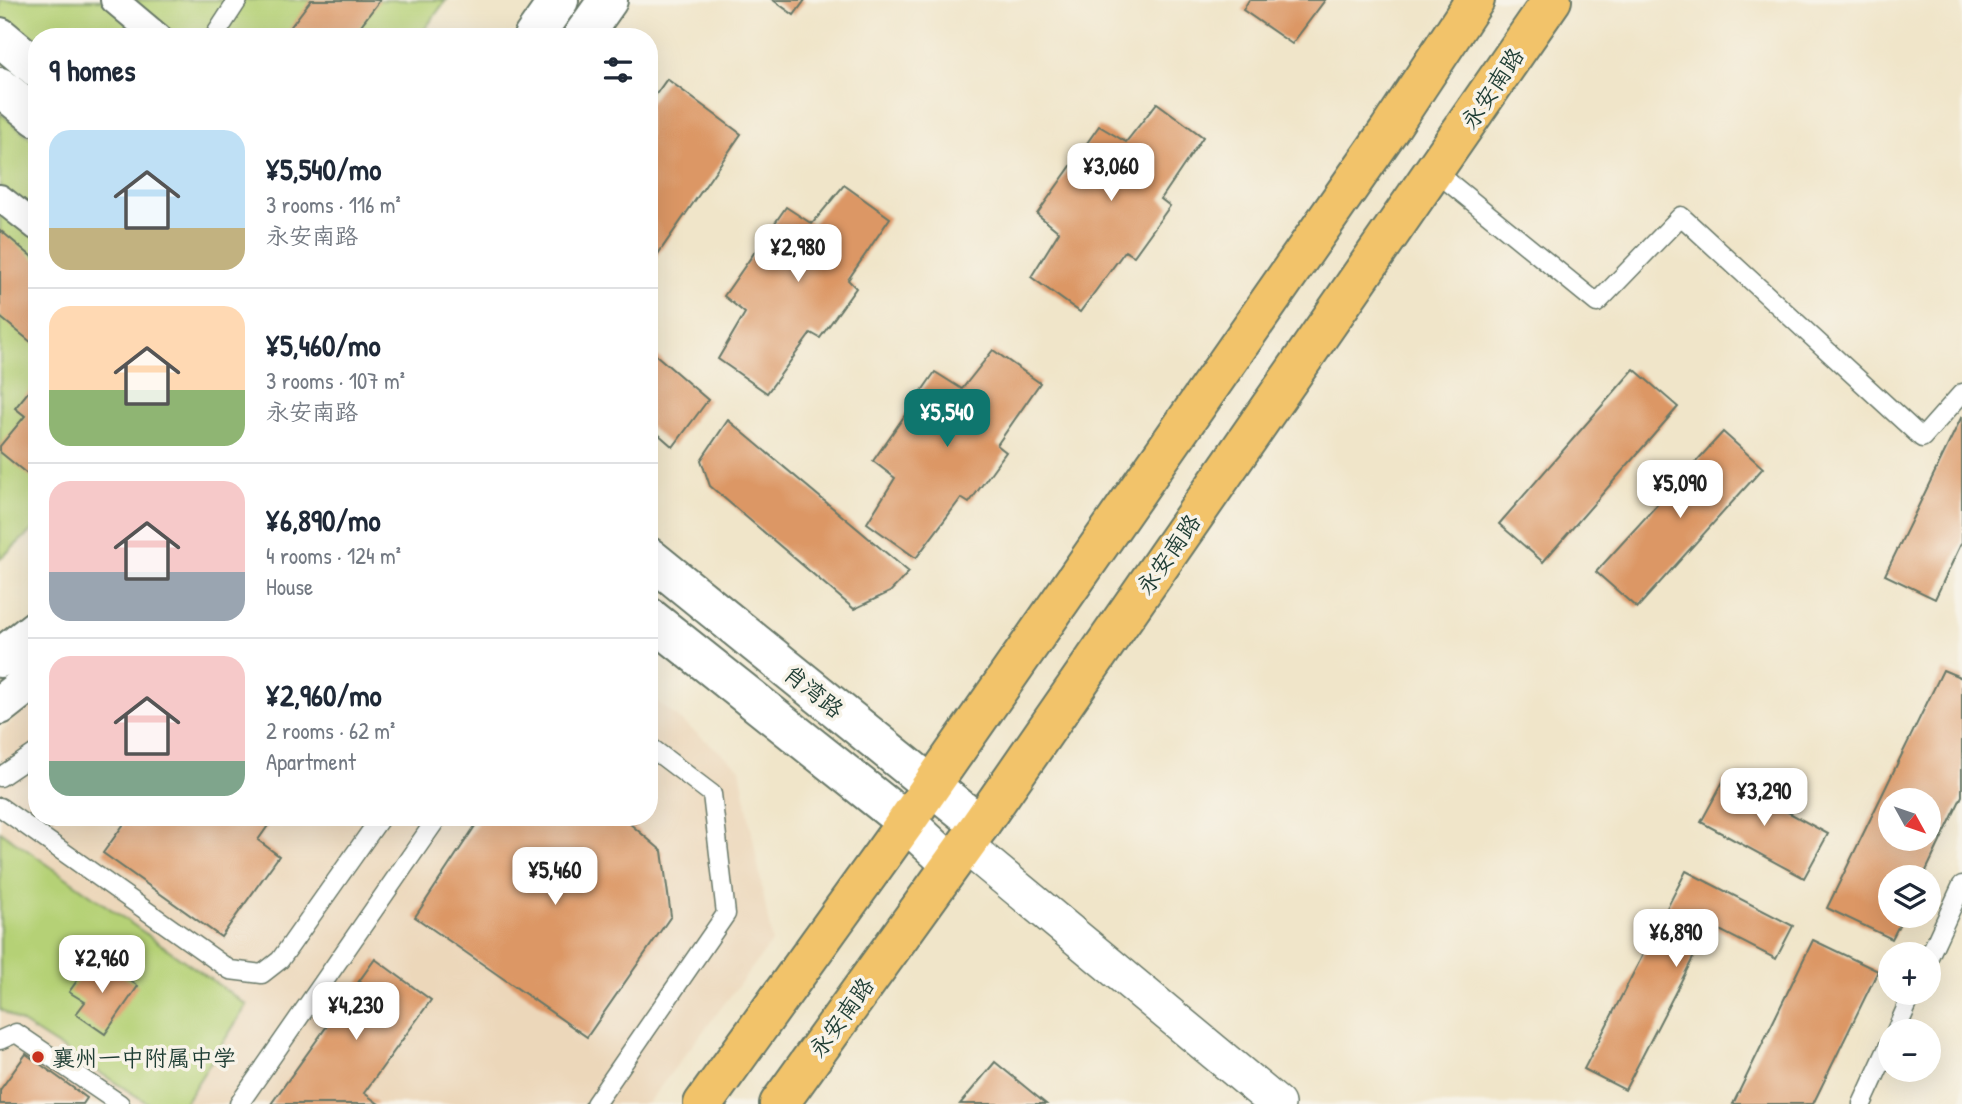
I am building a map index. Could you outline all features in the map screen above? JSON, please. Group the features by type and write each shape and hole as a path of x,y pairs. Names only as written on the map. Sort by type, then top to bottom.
{"main road":[{"path":"703,1104 931,786 1381,142 1475,0"},
{"name":"永安南路","path":"779,1104 965,845 1552,0"}],"street":[{"path":"114,0 147,28"},
{"path":"540,28 559,0"},
{"path":"588,28 608,0"},
{"path":"0,37 28,60"},
{"path":"0,87 28,110"},
{"path":"0,198 28,220"},
{"name":"肖湾路","path":"658,564 931,786 965,845"},
{"name":"肖湾路","path":"658,624 905,822 965,845"},
{"path":"0,658 28,636"},
{"path":"0,705 28,683"},
{"path":"965,845 1277,1104"}],"lane":[{"path":"220,28 238,0"},
{"path":"1435,171 1597,303 1681,216 1922,438 1962,393"},
{"path":"595,1104 726,914 712,794 658,753"},
{"path":"0,777 28,758"},
{"path":"0,807 230,970 262,974 280,960 374,826"},
{"path":"239,1104 432,826"},
{"path":"1935,942 1962,885"},
{"path":"0,1040 16,1033 120,1104"},
{"path":"1862,1104 1878,1069"}],"shaded area":[{"path":"658,702 740,768 772,942 647,1104 184,1104 247,1005 0,831 0,733 28,707 28,826 658,826"},
{"name":"襄州一中附属中学","path":"1,1008 149,1104 0,1104"}],"green space":[{"path":"0,0 446,0 426,28 28,28 28,45 0,22"},
{"path":"0,113 28,136 28,534 0,559"},
{"path":"0,831 247,1005 184,1104 149,1104 0,1009"}],"building":[{"path":"311,0 380,0 359,28 290,28"},
{"path":"773,0 805,0 794,15"},
{"path":"1249,0 1325,0 1292,44 1243,10"},
{"path":"667,79 741,134 658,254 658,92"},
{"path":"1157,103 1203,137 1161,199 1170,206 1134,256 1125,251 1080,312 1031,277 1059,232 1037,214 1099,126 1126,142"},
{"path":"844,185 890,218 848,280 856,288 820,338 811,333 767,393 718,359 745,313 724,296 786,207 812,224"},
{"path":"0,230 28,253 28,340 0,317"},
{"path":"993,350 1040,383 997,445 1006,452 969,503 961,498 916,558 867,523 895,478 873,461 935,372 962,389"},
{"path":"658,357 708,400 673,447 658,434"},
{"path":"1634,369 1678,407 1543,562 1499,524"},
{"path":"28,392 28,475 0,452 0,446 25,416 15,408"},
{"path":"1962,416 1962,542 1935,599 1885,575"},
{"path":"728,420 909,572 890,592 854,609 710,486 701,460"},
{"path":"1723,432 1763,468 1637,608 1596,572"},
{"path":"1943,670 1962,678 1962,796 1941,840 1941,788 1885,788"},
{"path":"1725,778 1828,834 1804,878 1701,822"},
{"path":"1878,803 1878,851 1936,851 1929,865 1878,865 1878,928 1898,928 1892,939 1827,908"},
{"path":"122,826 268,826 258,840 279,856 221,937 103,853"},
{"path":"475,826 633,826 662,851 671,916 587,1037 415,917"},
{"path":"1686,871 1793,926 1776,959 1710,925 1625,1090 1584,1069"},
{"path":"1813,940 1878,971 1813,1104 1733,1104"},
{"path":"94,957 138,986 105,1034 76,1014 85,1002 69,992"},
{"path":"375,959 431,1000 364,1093 379,1104 271,1104"},
{"path":"26,1054 87,1098 83,1104 0,1104 0,1090"},
{"path":"995,1062 1046,1104 960,1104"}],"place":[{"name":"襄州一中附属中学","path":"38,1057"}]}
